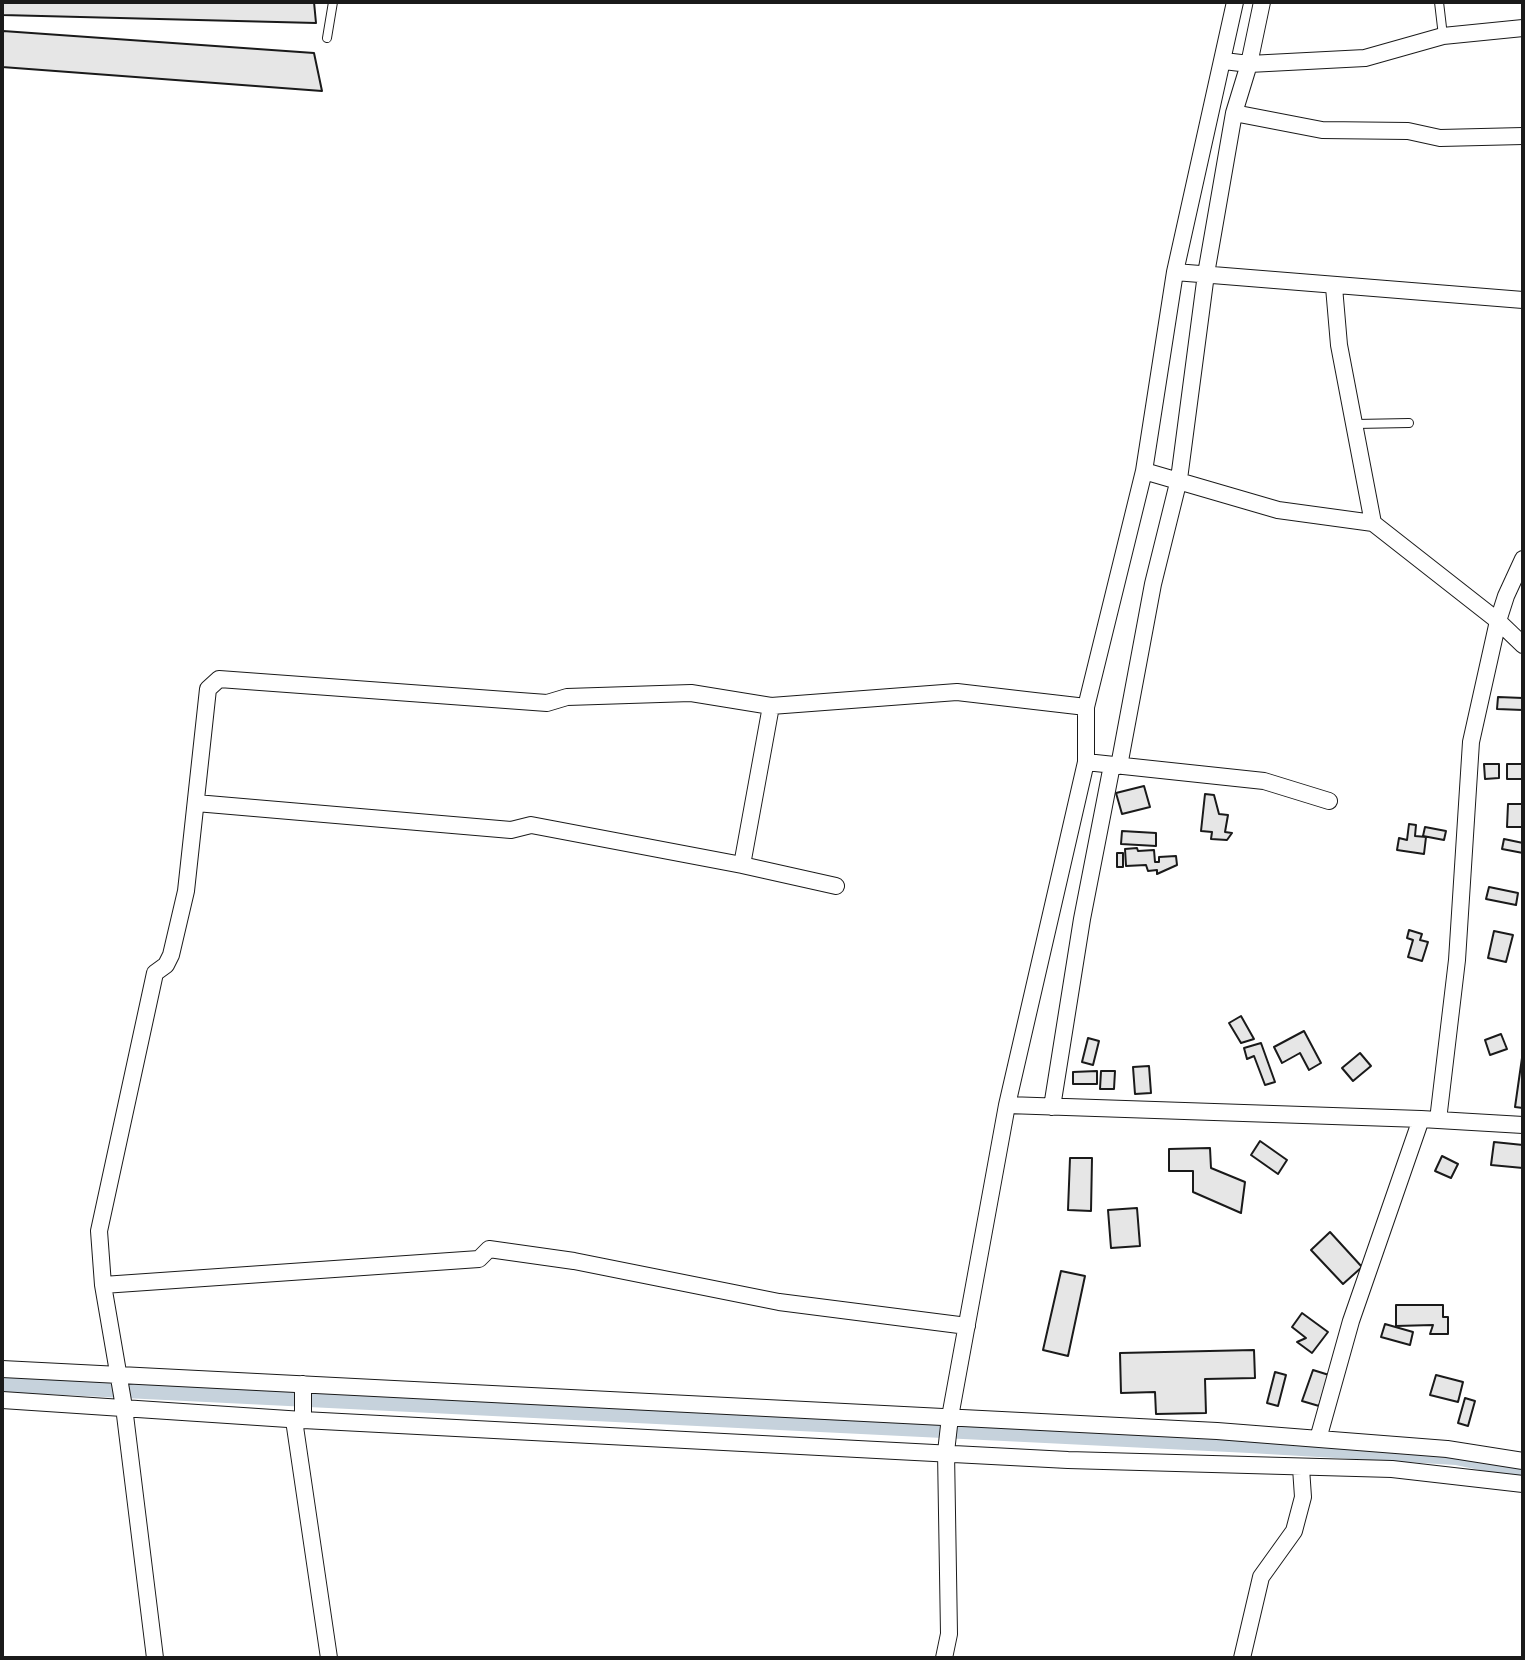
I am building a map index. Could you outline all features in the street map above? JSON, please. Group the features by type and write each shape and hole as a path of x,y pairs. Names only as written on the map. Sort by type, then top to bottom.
{"street":[{"path":"944,1658 948,1634 946,1452 950,1417 1007,1105 1086,762 1086,707 1144,471 1175,272 1235,2"},
{"path":"1052,1107 1082,919 1153,584 1179,479 1206,274 1234,113 1249,64 1262,2"},
{"path":"1224,61 1249,64 1365,58 1443,36 1523,28"},
{"path":"1234,113 1322,130 1408,131 1440,138 1523,136"},
{"path":"1175,272 1334,287 1523,300"},
{"path":"1334,287 1339,345 1373,523"},
{"path":"1144,471 1278,510 1373,523 1498,621 1523,645"},
{"path":"1438,1120 1461,910 1471,742 1498,621 1523,559"},
{"path":"155,1658 124,1407 103,1285 100,1231 155,973 166,965 186,891 208,688 219,679 547,703 567,697 691,693 771,706 957,692 1086,707"},
{"path":"742,865 771,706"},
{"path":"1086,762 1264,781 1329,802"},
{"path":"196,803 511,830 531,825 742,865 836,886"},
{"path":"1007,1105 1523,1125"},
{"path":"1318,1439 1352,1321 1421,1119"},
{"path":"103,1285 479,1259 489,1249 574,1261 779,1302 967,1326"},
{"path":"2,1369 118,1374 303,1388 950,1417 1318,1439 1447,1449 1523,1461"},
{"path":"303,1388 300,1418 328,1658"},
{"path":"2,1400 1068,1461 1392,1469 1523,1484"},
{"path":"1242,1658 1261,1577 1294,1531 1303,1497 1301,1468"}],"lane":[{"path":"327,38 333,2"},
{"path":"1439,2 1443,36"},
{"path":"1356,424 1409,423"}],"building":[{"path":"2,2 314,2 316,23 2,15"},
{"path":"3,31 314,53 322,91 2,67"},
{"path":"1498,697 1523,698 1523,710 1497,709"},
{"path":"1484,764 1499,764 1499,778 1485,779"},
{"path":"1507,764 1523,764 1523,779 1507,779"},
{"path":"1144,786 1150,807 1122,814 1116,793"},
{"path":"1205,794 1214,795 1219,814 1228,815 1225,832 1232,833 1227,840 1211,839 1212,832 1201,831"},
{"path":"1508,804 1523,804 1523,827 1507,827"},
{"path":"1409,824 1416,825 1415,836 1426,837 1424,854 1397,850 1399,838 1407,840"},
{"path":"1425,827 1446,831 1444,840 1423,836"},
{"path":"1122,831 1156,833 1156,846 1121,844"},
{"path":"1504,839 1523,843 1523,853 1502,849"},
{"path":"1137,848 1138,851 1154,850 1155,862 1159,862 1159,857 1176,856 1177,865 1157,874 1157,870 1148,871 1146,865 1126,866 1125,849"},
{"path":"1117,853 1123,853 1123,867 1117,867"},
{"path":"1489,887 1518,893 1516,905 1486,899"},
{"path":"1409,930 1422,934 1420,940 1428,942 1422,961 1408,957 1413,940 1407,938"},
{"path":"1494,931 1513,935 1506,962 1488,958"},
{"path":"1241,1016 1254,1039 1241,1043 1229,1023"},
{"path":"1304,1031 1321,1063 1309,1070 1300,1053 1282,1063 1274,1047"},
{"path":"1501,1034 1507,1049 1490,1055 1485,1040"},
{"path":"1088,1038 1099,1041 1093,1065 1082,1062"},
{"path":"1261,1043 1275,1082 1265,1085 1254,1056 1247,1059 1244,1048"},
{"path":"1360,1053 1371,1066 1353,1081 1342,1068"},
{"path":"1523,1058 1523,1108 1515,1107"},
{"path":"1149,1066 1151,1093 1135,1094 1133,1067"},
{"path":"1097,1071 1097,1084 1073,1084 1073,1072"},
{"path":"1101,1071 1115,1071 1114,1089 1100,1089"},
{"path":"1260,1141 1287,1160 1278,1174 1251,1155"},
{"path":"1494,1142 1523,1145 1523,1168 1491,1165"},
{"path":"1210,1148 1211,1168 1245,1182 1241,1213 1193,1192 1193,1171 1169,1171 1169,1149"},
{"path":"1442,1156 1458,1164 1451,1178 1435,1171"},
{"path":"1070,1158 1092,1158 1091,1211 1068,1210"},
{"path":"1137,1208 1140,1246 1111,1248 1108,1210"},
{"path":"1330,1232 1362,1267 1343,1284 1311,1250"},
{"path":"1061,1271 1085,1276 1068,1356 1043,1350"},
{"path":"1396,1305 1443,1305 1443,1317 1448,1317 1448,1334 1430,1334 1433,1325 1396,1326"},
{"path":"1302,1313 1328,1332 1312,1353 1297,1342 1306,1338 1292,1327"},
{"path":"1385,1324 1413,1332 1410,1345 1381,1337"},
{"path":"1254,1350 1255,1378 1205,1379 1206,1413 1156,1414 1155,1392 1121,1393 1120,1353"},
{"path":"1313,1370 1329,1375 1319,1406 1302,1401"},
{"path":"1275,1372 1286,1375 1278,1406 1267,1403"},
{"path":"1436,1375 1463,1382 1458,1402 1430,1395"},
{"path":"1465,1398 1475,1401 1468,1426 1458,1423"}],"waterway":[{"path":"2,1383 1250,1444 1456,1456 1523,1470"}]}
